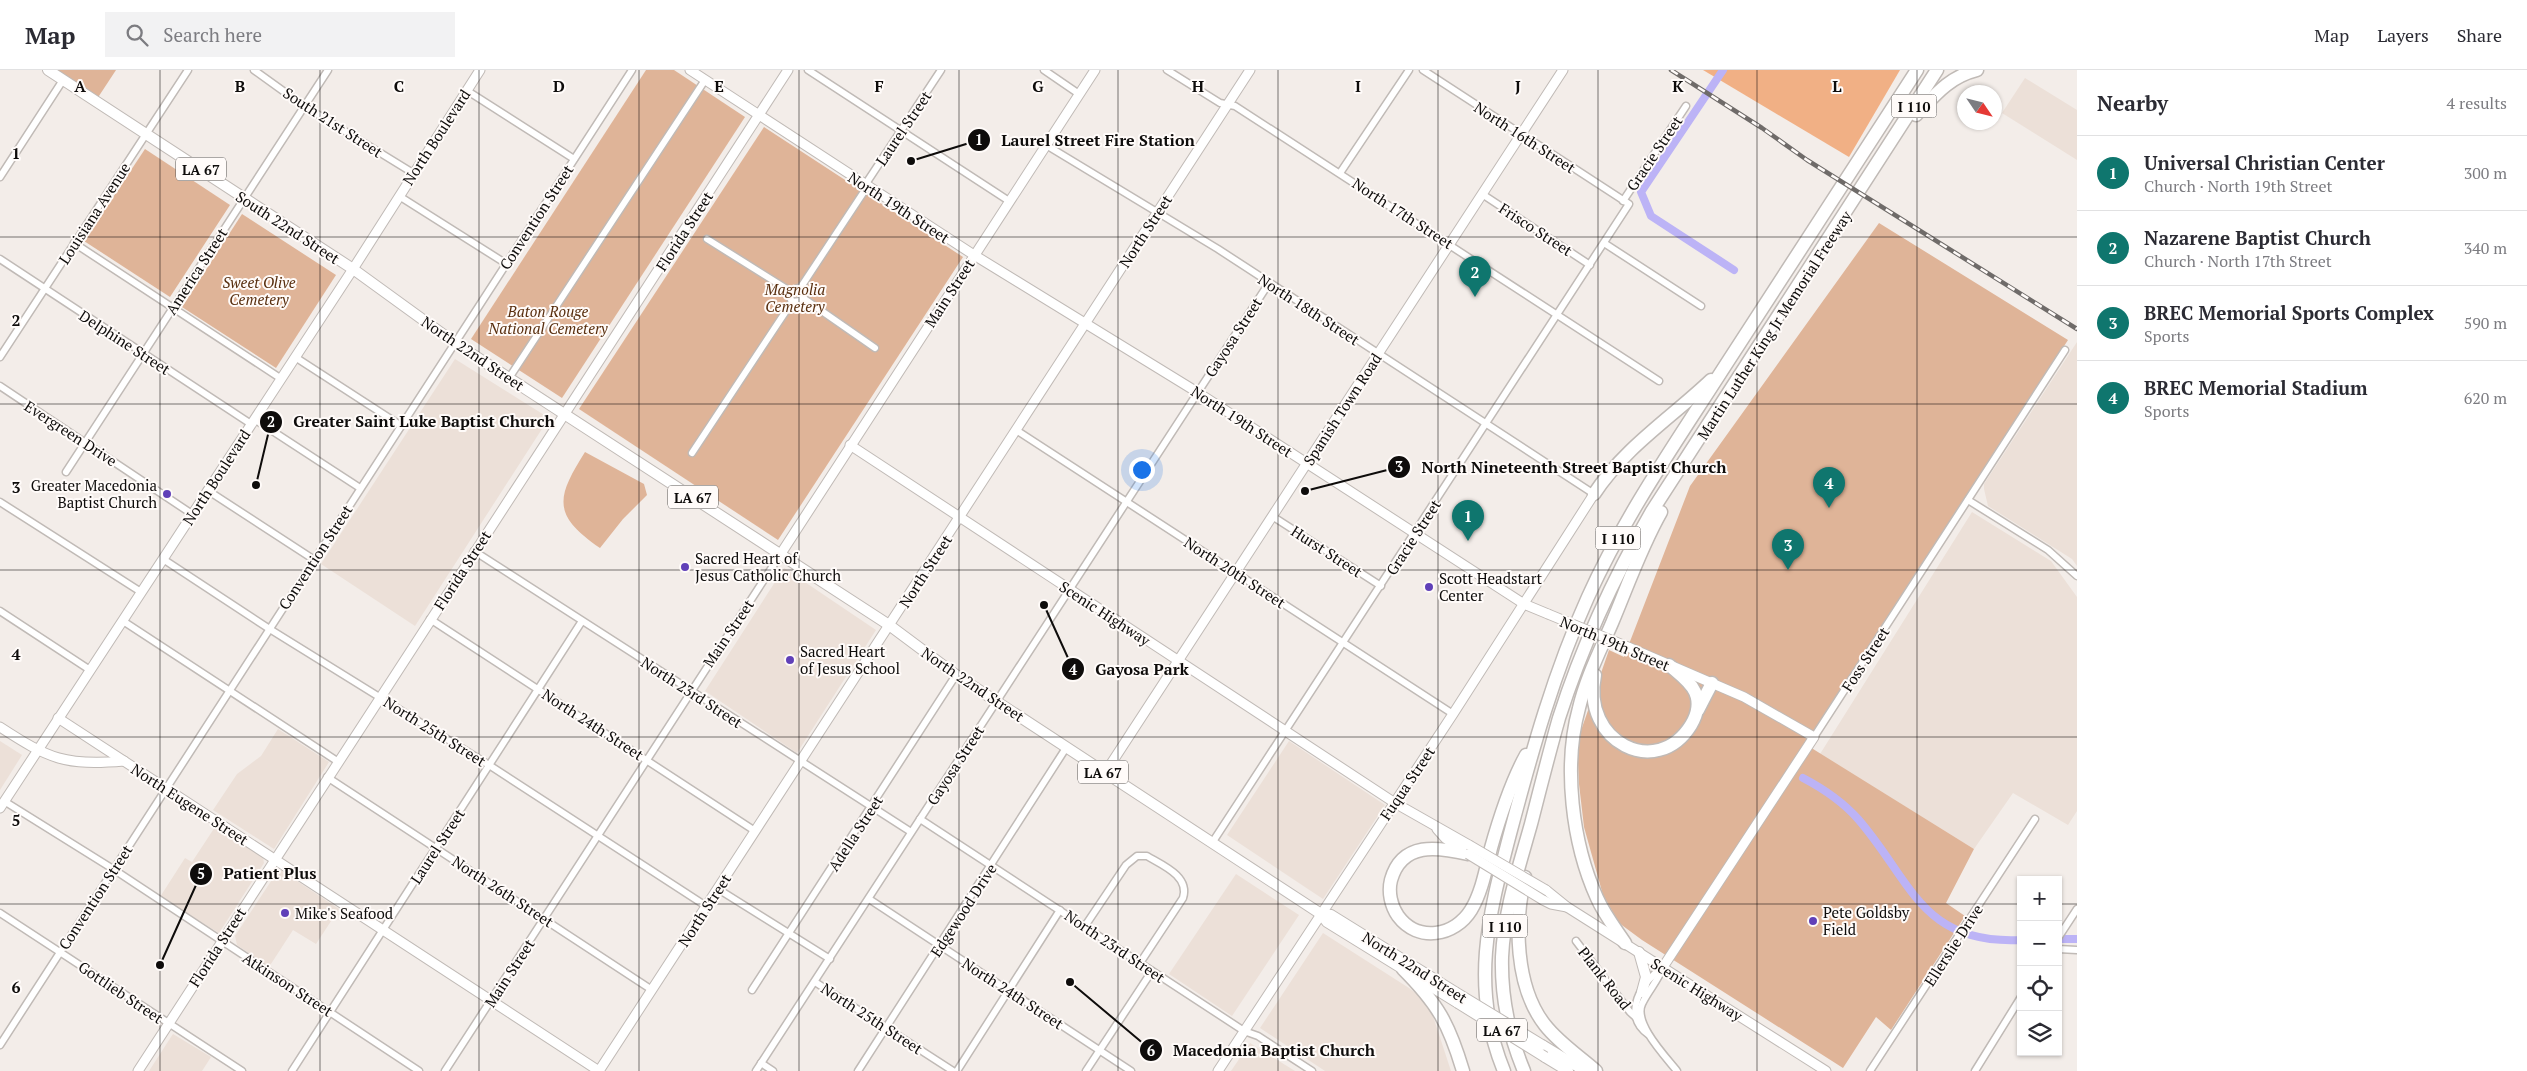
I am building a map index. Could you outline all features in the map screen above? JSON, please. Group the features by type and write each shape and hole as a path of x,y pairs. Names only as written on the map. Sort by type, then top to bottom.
{"highway":[{"name":"Martin Luther King Jr Memorial Freeway","path":"1504,1071 1495,1045 1486,998 1486,942 1492,903 1538,733 1564,653 1598,576 1648,485 1917,70"},
{"name":"Martin Luther King Jr Memorial Freeway","path":"1524,1071 1510,1030 1504,1000 1503,944 1508,908 1565,701 1603,604 1652,511 1696,446 1938,70"},
{"path":"1890,142 1947,83 1959,76 1977,70"},
{"path":"1594,494 1614,466 1633,446 1692,397 1730,360"},
{"path":"1625,943 1606,916 1593,888 1579,837 1571,784 1572,746 1578,709 1588,677 1647,539 1683,478 1696,446"},
{"path":"1612,623 1593,687 1596,714 1606,732 1628,747 1654,750 1665,747 1679,739 1696,717 1712,683"},
{"path":"1669,665 1688,682 1695,692 1697,702 1696,717"},
{"path":"1468,849 1429,848 1415,852 1401,862 1394,873 1390,890 1393,906 1402,921 1418,931 1439,933 1458,925 1469,913 1480,891 1514,779 1538,733"},
{"path":"1542,783 1532,850 1521,901 1520,932 1524,977 1534,1007 1545,1025 1596,1071"},
{"path":"1403,969 1438,1009 1451,1033 1463,1071"}],"main road":[{"name":"South 22nd Street","path":"48,70 353,269"},
{"name":"North 22nd Street","path":"353,269 455,343 889,625 956,675 1321,914 1327,922 1568,1071"},
{"name":"North 22nd Street","path":"1321,914 1331,915 1585,1071"},
{"path":"1639,952 1646,978 1642,992"}],"street":[{"name":"Louisiana Avenue","path":"0,357 188,70"},
{"name":"South 21st Street","path":"254,70 304,106 414,173"},
{"name":"America Street","path":"66,472 328,70"},
{"name":"Convention Street","path":"0,1045 268,628 632,70"},
{"name":"North 19th Street","path":"690,70 974,256 1197,392 1524,604 1754,702 1814,737"},
{"name":"Florida Street","path":"138,1071 337,761 788,70"},
{"path":"808,70 1009,201"},
{"name":"Laurel Street","path":"801,287 941,70"},
{"path":"1044,70 1080,94"},
{"name":"Main Street","path":"445,1071 690,690 1095,70"},
{"name":"North 17th Street","path":"1167,70 1220,103 1235,106 1340,172 1659,381"},
{"name":"North Street","path":"599,1071 1250,70"},
{"path":"1340,172 1409,70"},
{"name":"North 16th Street","path":"1423,70 1626,202"},
{"name":"Spanish Town Road","path":"1105,773 1562,70"},
{"name":"North Boulevard","path":"2,804 353,269 466,90 476,71"},
{"path":"0,177 63,80"},
{"path":"509,378 705,80"},
{"path":"466,90 574,159"},
{"name":"Gracie Street","path":"1212,844 1415,534 1484,423 1590,265 1626,202 1686,106"},
{"name":"North 18th Street","path":"1046,145 1269,283 1594,494"},
{"name":"Frisco Street","path":"1482,194 1590,265"},
{"path":"399,196 506,263"},
{"path":"707,239 790,291"},
{"path":"74,243 280,378"},
{"path":"1604,243 1701,306"},
{"name":"Delphine Street","path":"0,259 142,353 252,421"},
{"name":"Gayosa Street","path":"756,1071 1269,283"},
{"path":"790,291 801,287 804,295 800,302 792,302"},
{"path":"790,291 789,295 792,302"},
{"path":"803,298 875,348"},
{"path":"692,454 792,302"},
{"name":"Foss Street","path":"1663,967 2065,350"},
{"path":"295,356 400,425"},
{"name":"Evergreen Drive","path":"0,386 87,442 192,514"},
{"path":"252,421 360,488"},
{"name":"North 20th Street","path":"1016,430 1453,714"},
{"name":"Scenic Highway","path":"850,446 1395,803 1437,828 1445,838 1546,890 1567,907 1826,1071"},
{"path":"207,490 313,559"},
{"name":"Fuqua Street","path":"1218,1071 1453,714 1594,494"},
{"path":"1968,500 2048,550 2077,576"},
{"path":"0,502 141,592"},
{"name":"Hurst Street","path":"1272,516 1381,586"},
{"name":"North 23rd Street","path":"474,551 911,832"},
{"name":"North 25th Street","path":"163,559 268,628 380,696 706,906"},
{"path":"0,611 90,670"},
{"name":"North 24th Street","path":"430,619 755,831"},
{"path":"122,621 337,761"},
{"name":"Laurel Street","path":"292,1071 582,621"},
{"name":"Adella Street","path":"752,990 956,675"},
{"name":"North Eugene Street","path":"58,718 599,1071"},
{"path":"0,727 37,751 58,759 88,764 124,761"},
{"name":"Edgewood Drive","path":"858,1071 1066,748"},
{"name":"North 26th Street","path":"327,777 652,990"},
{"name":"Atkinson Street","path":"2,804 113,869 418,1071"},
{"name":"North 23rd Street","path":"920,819 992,864 1244,1031 1258,1036 1312,1071"},
{"name":"Ellerslie Drive","path":"1870,1071 2035,819"},
{"name":"Scenic Highway","path":"1468,849 1544,900 1551,904 1567,907"},
{"path":"1085,926 1126,865 1137,856 1148,856 1179,876 1185,889 1183,898 1140,963"},
{"name":"North 25th Street","path":"718,889 830,959"},
{"name":"North 24th Street","path":"869,899 1131,1071"},
{"path":"2062,932 2077,908"},
{"path":"957,1071 1060,910"},
{"name":"Gottlieb Street","path":"0,913 242,1071"},
{"name":"Plank Road","path":"1576,941 1634,1015 1645,1026"},
{"path":"2062,949 2077,950"},
{"name":"Plank Road","path":"1649,1035 1641,1029 1634,1015 1637,1001 1642,992 1655,972 1663,967"},
{"name":"Plank Road","path":"1663,967 1640,1007 1640,1016 1649,1035 1677,1071"},
{"path":"1086,1071 1152,971"},
{"name":"North 25th Street","path":"815,982 953,1071"},
{"path":"1974,1071 2017,1004"},
{"path":"761,1063 773,1071"}],"shaded area":[{"path":"1703,70 1900,70 1849,157"},
{"path":"2025,78 2077,110 2077,160 2002,113"},
{"path":"2077,342 2077,566 2072,559 1988,506 1984,484"},
{"path":"455,359 549,418 415,626 321,564"},
{"path":"1972,512 2051,561 2077,597 2077,811 2068,825 2013,793 1974,849 1820,754"},
{"name":"Sacred Heart of Jesus School","path":"784,568 876,630 797,753 705,691"},
{"path":"278,729 329,762 274,849 213,810 237,774 261,756"},
{"path":"0,741 22,755 0,790"},
{"path":"1289,741 1385,805 1323,899 1227,835"},
{"path":"215,827 263,857 264,863 219,933 160,897 185,858 192,862"},
{"path":"279,869 339,909 316,944 293,930 269,967 237,945 235,936"},
{"path":"1236,874 1299,915 1232,1016 1169,974"},
{"path":"1323,933 1409,988 1429,1004 1451,1071 1325,1071 1260,1028"},
{"path":"173,1034 211,1057 202,1071 149,1071"},
{"path":"1250,1043 1295,1071 1231,1071"}],"green space":[{"path":"48,70 116,70 95,102"},
{"name":"Baton Rouge National Cemetery","path":"646,70 674,70 745,117 562,398 471,339"},
{"name":"Magnolia Cemetery","path":"764,127 963,257 778,540 579,409"},
{"name":"Sweet Olive Cemetery","path":"145,149 230,205 170,297 84,241"},
{"name":"Sweet Olive Cemetery","path":"242,214 336,275 276,368 182,307"},
{"path":"1879,223 2068,340 1805,744 1974,849 1946,903 1965,916 1891,1030 1876,1017 1843,1068 1642,940 1619,923 1603,895 1584,827 1577,742 1609,650 1624,657 1690,486"},
{"path":"585,452 644,484 647,495 623,519 600,548 573,526 564,505 564,494 568,482"}],"waterway":[{"path":"1723,70 1641,192 1651,216 1734,270"},
{"path":"1803,778 1832,796 1858,819 1922,905 1940,920 1961,932 1988,939 2017,940"},
{"path":"2062,939 2077,939"}],"railway":[{"path":"1671,70 1762,128 1807,160 2077,329"}],"place":[{"name":"Laurel Street Fire Station","path":"911,161"},
{"name":"Nazarene Baptist Church","path":"1475,297"},
{"name":"Greater Saint Luke Baptist Church","path":"256,485"},
{"name":"North Nineteenth Street Baptist Church","path":"1305,491"},
{"name":"Greater Macedonia Baptist Church","path":"167,494"},
{"name":"BREC Memorial Stadium","path":"1829,508"},
{"name":"Universal Christian Center","path":"1468,541"},
{"name":"Sacred Heart of Jesus Catholic Church","path":"685,567"},
{"name":"BREC Memorial Sports Complex","path":"1788,570"},
{"name":"Scott Headstart Center","path":"1429,587"},
{"name":"Gayosa Park","path":"1044,605"},
{"name":"Sacred Heart of Jesus School","path":"790,660"},
{"name":"Mike's Seafood","path":"285,913"},
{"name":"Pete Goldsby Field","path":"1813,921"},
{"name":"Patient Plus","path":"160,965"},
{"name":"Macedonia Baptist Church","path":"1070,982"}]}
